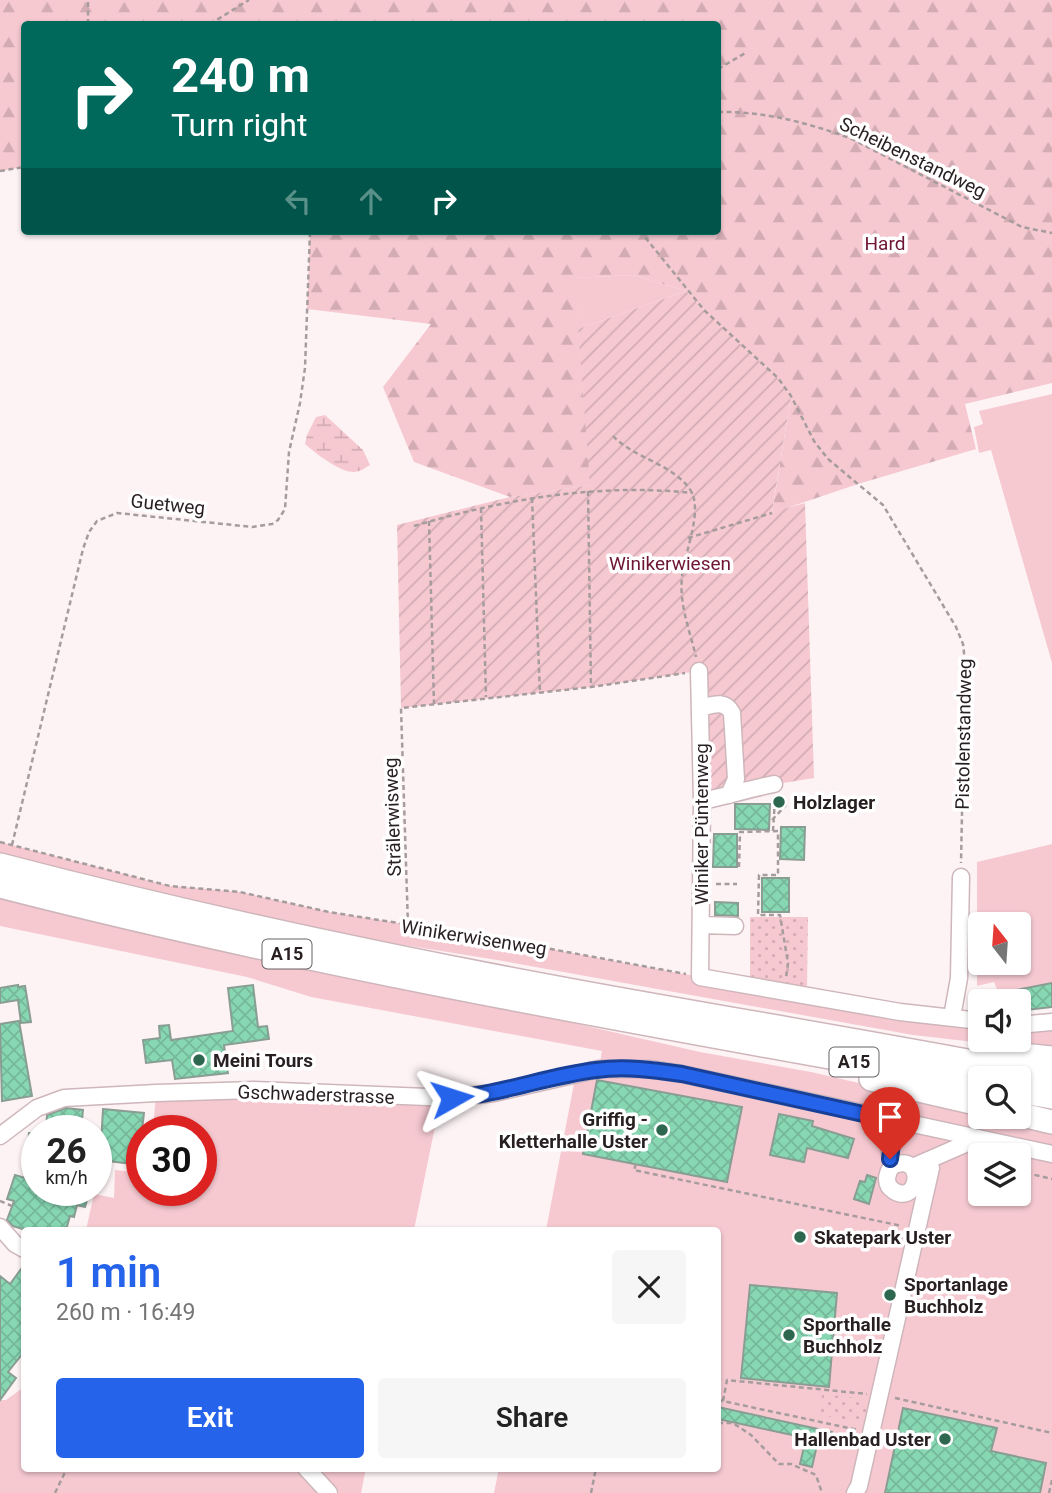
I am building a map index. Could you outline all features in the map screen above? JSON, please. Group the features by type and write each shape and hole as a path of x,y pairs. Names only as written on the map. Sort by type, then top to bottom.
{"highway":[{"name":"A15","path":"0,865 110,894 269,930 587,993 1052,1077"},
{"name":"A15","path":"0,886 124,918 277,952 729,1040 968,1082"},
{"path":"816,1033 851,1033 944,1047 1052,1058"},
{"path":"729,1040 745,1053 968,1101"},
{"path":"1031,1093 1052,1097"},
{"path":"1031,1117 1052,1122"}],"street":[{"name":"Winiker Püntenweg","path":"699,671 702,801 700,977"},
{"path":"700,708 722,704 730,708 732,713 736,779 729,795"},
{"path":"702,801 774,784"},
{"path":"952,1017 959,978 961,877"},
{"path":"701,925 735,926"},
{"path":"700,977 900,1012 968,1019"},
{"path":"1031,1024 1052,1022"},
{"name":"Gschwaderstrasse","path":"0,1136 37,1108 65,1098 254,1090 452,1098 494,1093 576,1073 624,1068 682,1074 1052,1154"},
{"path":"895,1121 890,1148 892,1166 887,1180 888,1185 896,1192 906,1192 922,1175 979,1138"},
{"path":"892,1166 902,1163 922,1175"},
{"path":"855,1493 859,1486 917,1229 922,1175"},
{"path":"0,1227 21,1247"},
{"path":"310,1472 329,1493"}],"path":[{"path":"88,0 88,21"},
{"path":"215,21 249,0"},
{"path":"721,67 747,52"},
{"name":"Scheibenstandweg","path":"721,112 763,114 825,129 852,139 1022,227 1052,233"},
{"path":"0,171 21,168"},
{"name":"Guetweg","path":"12,845 83,549 92,527 103,518 125,513 264,527 278,520 285,509 289,453 305,368 310,235"},
{"name":"Pistolenstandweg","path":"643,235 704,310 778,378 791,396 814,441 828,459 874,496 891,516 956,626 963,644 965,662 961,877"},
{"path":"429,522 434,704 591,687 699,671 682,592 682,569 696,505 693,493 680,478 633,452 613,436"},
{"path":"414,526 481,508 588,491 653,490 693,493"},
{"path":"588,491 591,687"},
{"path":"532,498 540,692"},
{"path":"481,508 486,698"},
{"path":"688,538 772,513"},
{"name":"Strälerwisweg","path":"408,926 401,708 434,704"},
{"path":"772,831 774,784"},
{"path":"772,820 786,805"},
{"path":"739,867 740,832 778,831 778,875 760,875 758,915 780,915 788,964 784,992"},
{"name":"Winikerwisenweg","path":"0,842 170,886 240,892 329,912 486,937 700,977"},
{"path":"701,883 737,884"},
{"path":"636,1164 634,1170 917,1229"},
{"path":"1031,1174 1052,1179"},
{"path":"0,1201 12,1206"},
{"path":"721,1401 871,1432"},
{"path":"721,1423 733,1423 751,1435 779,1464 791,1464 816,1475 822,1493"},
{"path":"55,1493 64,1472"},
{"path":"591,1493 595,1472"},
{"path":"1049,1493 1052,1480"}],"green space":[{"name":"Hard","path":"0,0 1052,0 1052,383 965,404 976,449 772,513 791,396 778,378 686,291 633,275 574,278 591,485 510,497 414,462 383,387 431,324 307,309 310,235 721,235 721,21 21,21 21,168 0,171"},
{"path":"633,275 686,291 578,329 573,278"},
{"name":"Winikerwiesen","path":"686,291 778,378 791,396 772,512 805,503 814,778 741,790 702,801 699,671 591,687 401,708 397,525 510,497 590,485 578,329"},
{"path":"1052,394 1052,663 991,450 979,453 974,427 983,424 979,411"},
{"path":"325,415 363,450 370,465 354,472 342,469 305,444 316,417"},
{"path":"0,842 170,886 240,892 329,912 486,937 700,977 968,1019 968,1041 913,1035 497,960 324,932 176,899 0,854"},
{"path":"1052,844 1052,983 1020,989 997,989 994,982 977,986 977,975 1031,975 1031,912 977,912 977,862"},
{"path":"0,895 219,950 556,1019 700,1052 811,1072 968,1108 968,1129 1031,1129 1031,1123 1052,1128 1052,1149 600,1063 602,1051 311,997 247,977 0,926"},
{"path":"750,917 808,917 807,987 750,977"},
{"path":"1052,1022 1052,1051 1031,1049 1031,1024"},
{"name":"Sportanlage Buchholz","path":"576,1073 651,1075 972,1143 968,1143 968,1206 1031,1206 1031,1156 1052,1160 1052,1493 494,1493 498,1472 721,1472 721,1227 547,1227"},
{"path":"156,1093 441,1097 415,1227 87,1227 91,1206 112,1206 115,1170 126,1171 126,1206 217,1206 217,1115 154,1115"},
{"path":"21,1389 21,1472 365,1472 361,1493 0,1493 0,1400 6,1400"},
{"path":"822,1394 873,1400 868,1424 820,1415"}],"building":[{"path":"735,804 770,804 769,830 735,829"},
{"path":"781,827 805,827 804,860 780,859"},
{"path":"714,834 737,834 737,867 713,867"},
{"path":"762,878 789,878 789,912 762,912"},
{"path":"715,902 738,903 738,916 715,915"},
{"path":"1052,983 1052,1007 1031,1009 1031,989 1022,989"},
{"path":"253,985 258,1027 267,1026 269,1039 224,1045 228,1073 175,1079 172,1060 146,1063 143,1040 160,1038 159,1026 169,1025 171,1040 233,1031 228,988"},
{"path":"25,986 31,1022 21,1023 18,1000 0,1003 0,988"},
{"path":"19,1021 32,1096 2,1101 0,1024"},
{"name":"Griffig - Kletterhalle Uster","path":"597,1080 742,1107 727,1182 583,1154"},
{"path":"66,1108 83,1110 82,1115 47,1115"},
{"path":"103,1109 144,1113 126,1115 126,1163 112,1161 112,1115 103,1115"},
{"path":"779,1114 813,1121 812,1126 854,1139 848,1158 807,1148 804,1162 770,1155"},
{"path":"15,1175 21,1177 21,1206 77,1206 74,1217 70,1216 67,1227 21,1228 7,1220 14,1201 7,1199"},
{"path":"867,1175 876,1178 869,1204 854,1199 860,1181 865,1182"},
{"path":"21,1269 21,1356 8,1372 16,1378 0,1400 0,1276 10,1284"},
{"name":"Sporthalle Buchholz","path":"750,1285 837,1293 829,1387 741,1378"},
{"path":"721,1408 832,1432 830,1444 818,1441 812,1467 800,1464 806,1438 721,1420"},
{"name":"Hallenbad Uster","path":"903,1408 997,1428 991,1451 1046,1463 1040,1493 885,1493"}],"place":[{"name":"Holzlager","path":"779,802"},
{"name":"Meini Tours","path":"199,1060"},
{"name":"Griffig - Kletterhalle Uster","path":"662,1130"},
{"name":"Skatepark Uster","path":"800,1237"},
{"name":"Sportanlage Buchholz","path":"890,1295"},
{"name":"Sporthalle Buchholz","path":"789,1335"},
{"name":"Hallenbad Uster","path":"945,1439"}],"route":[{"path":"452,1098 494,1093 599,1069 649,1069 895,1121 890,1159"}]}
